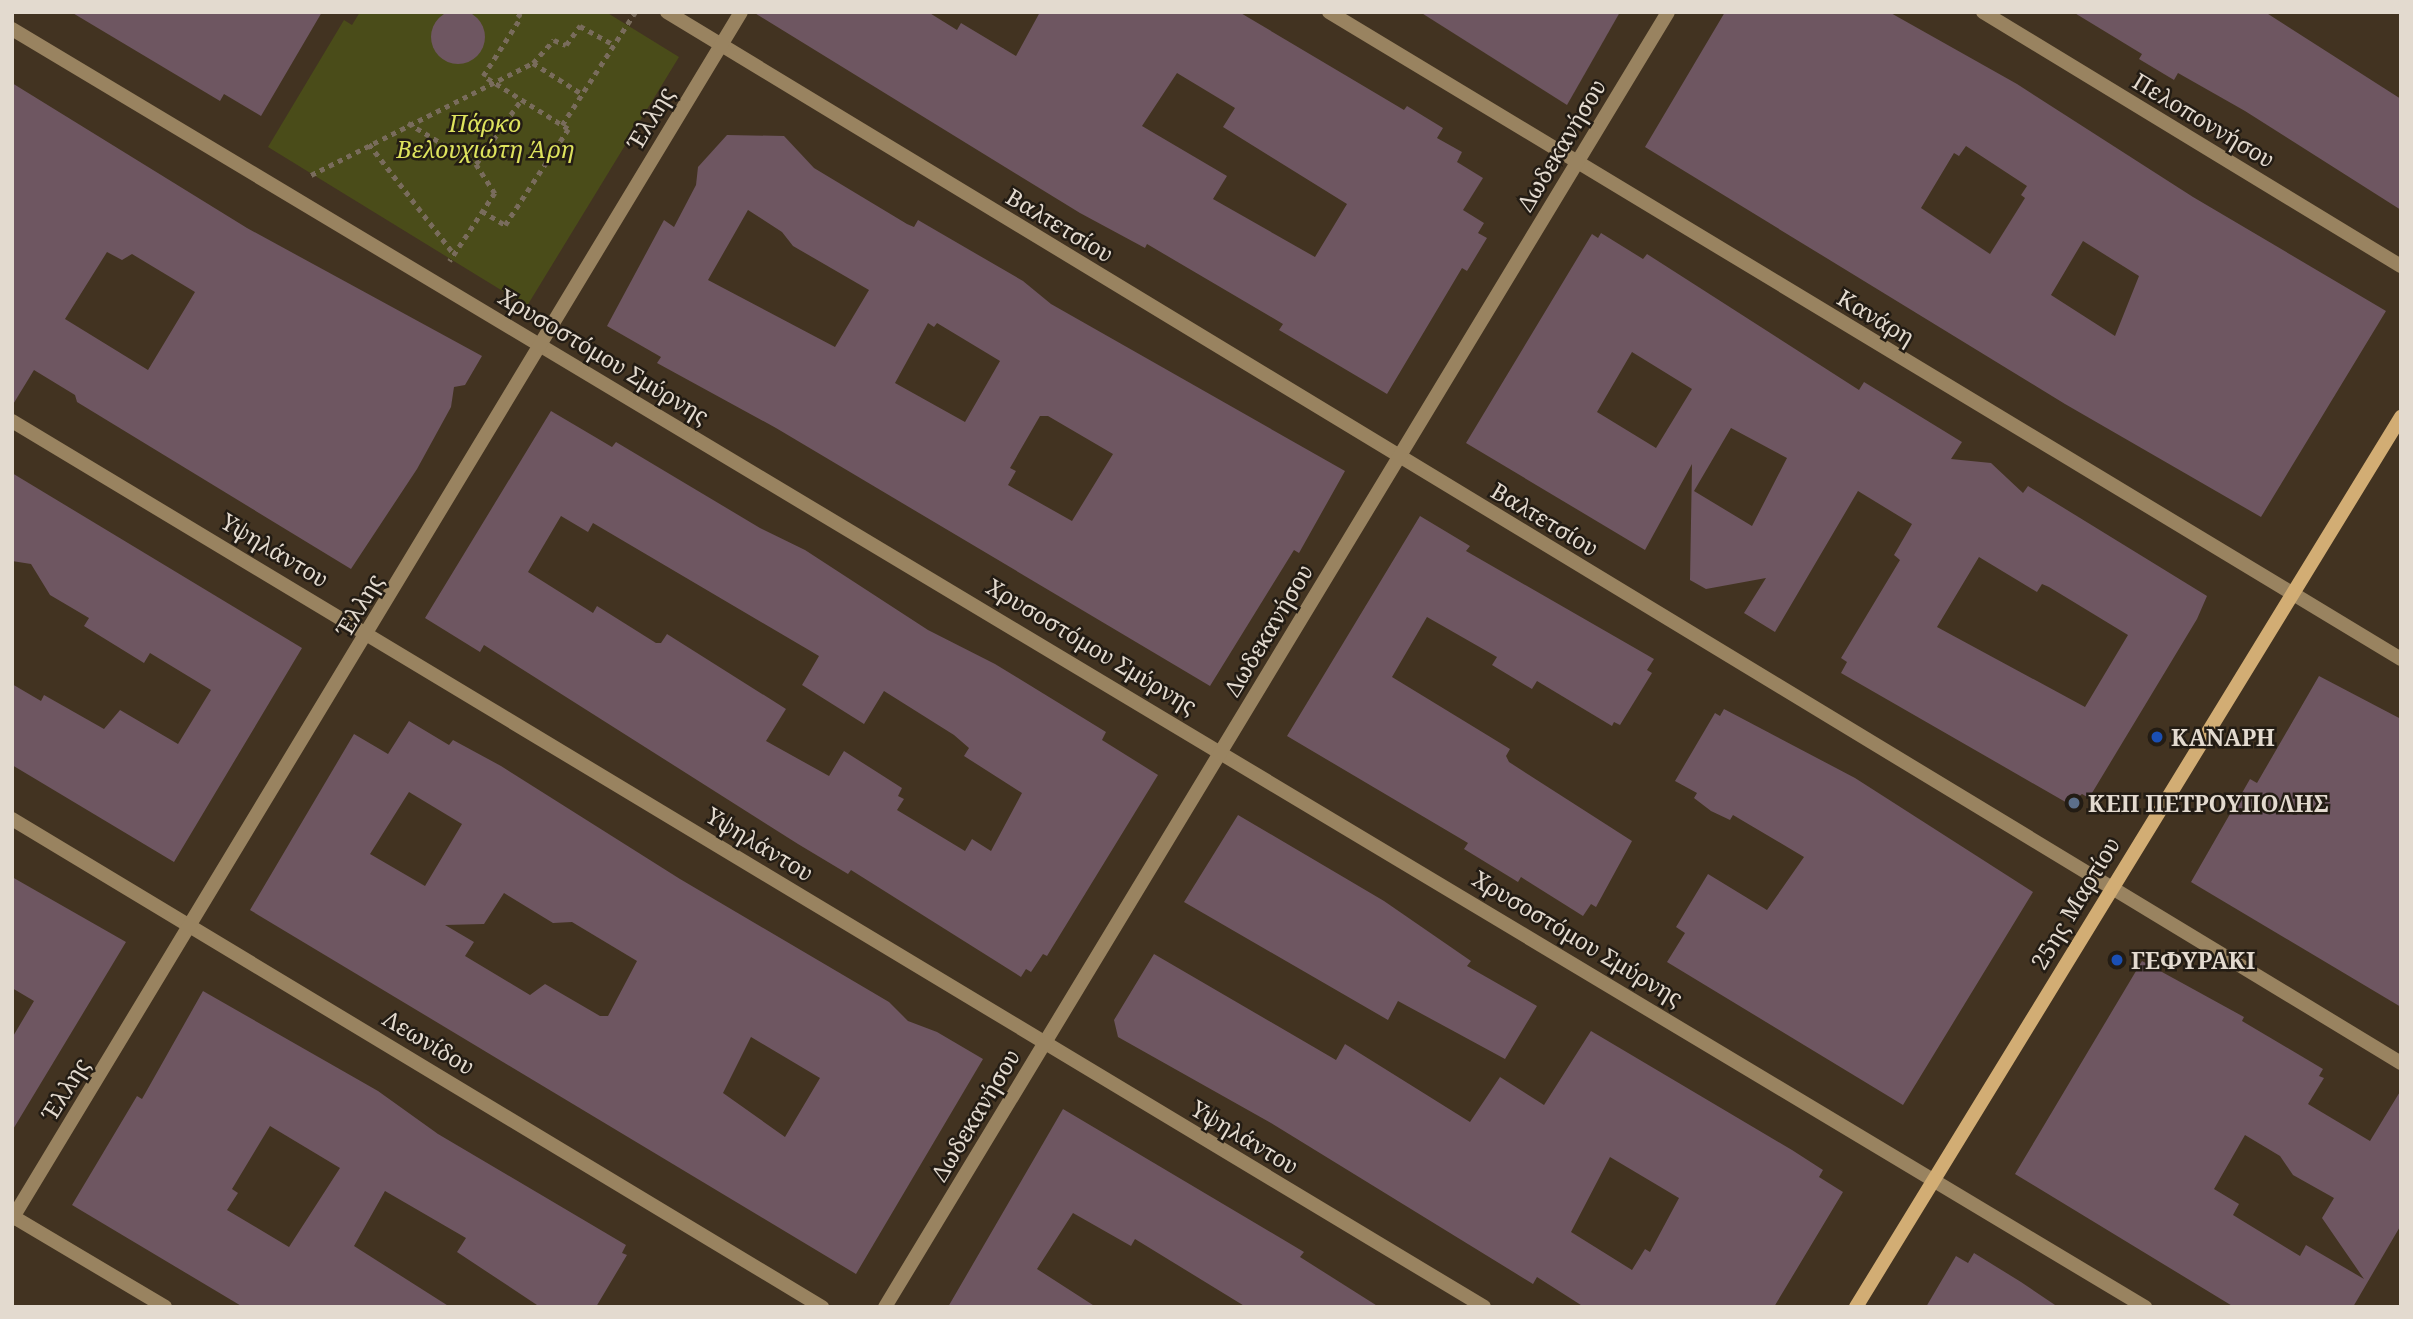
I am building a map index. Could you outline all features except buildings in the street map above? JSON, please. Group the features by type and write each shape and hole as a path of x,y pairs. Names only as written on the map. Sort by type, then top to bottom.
{"main road":[{"name":"25ης Μαρτίου","path":"1856,1307 2401,417"}],"street":[{"name":"Βαλτετσίου","path":"667,12 1398,458 2401,1063"},
{"name":"Έλλης","path":"13,1217 193,926 741,12"},
{"name":"Κανάρη","path":"1329,12 1576,164 2401,659"},
{"name":"Δωδεκανήσου","path":"886,1307 1668,12"},
{"name":"Πελοποννήσου","path":"1983,12 2401,266"},
{"name":"Χρυσοστόμου Σμύρνης","path":"12,29 1222,750 2145,1307"},
{"name":"Υψηλάντου","path":"12,421 369,632 1484,1307"},
{"name":"Λεωνίδου","path":"12,818 822,1307"},
{"path":"13,1217 165,1307"}],"path":[{"path":"482,211 505,225 568,129 483,76 521,16 515,12"},
{"path":"562,125 635,12"},
{"path":"282,190 408,123 533,63 554,40 566,45 580,26 614,45"},
{"path":"533,63 582,94"},
{"path":"476,164 521,100"},
{"path":"408,123 476,164 495,193 436,283"},
{"path":"369,144 454,254"}],"green space":[{"name":"Πάρκο Βελουχιώτη Άρη","path":"360,12 606,12 679,57 527,306 268,147 344,20 352,25"}],"place":[{"name":"ΚΑΝΑΡΗ","path":"2157,737"},
{"name":"ΚΕΠ ΠΕΤΡΟΥΠΟΛΗΣ","path":"2074,803"},
{"name":"ΓΕΦΥΡΑΚΙ","path":"2117,960"}]}
